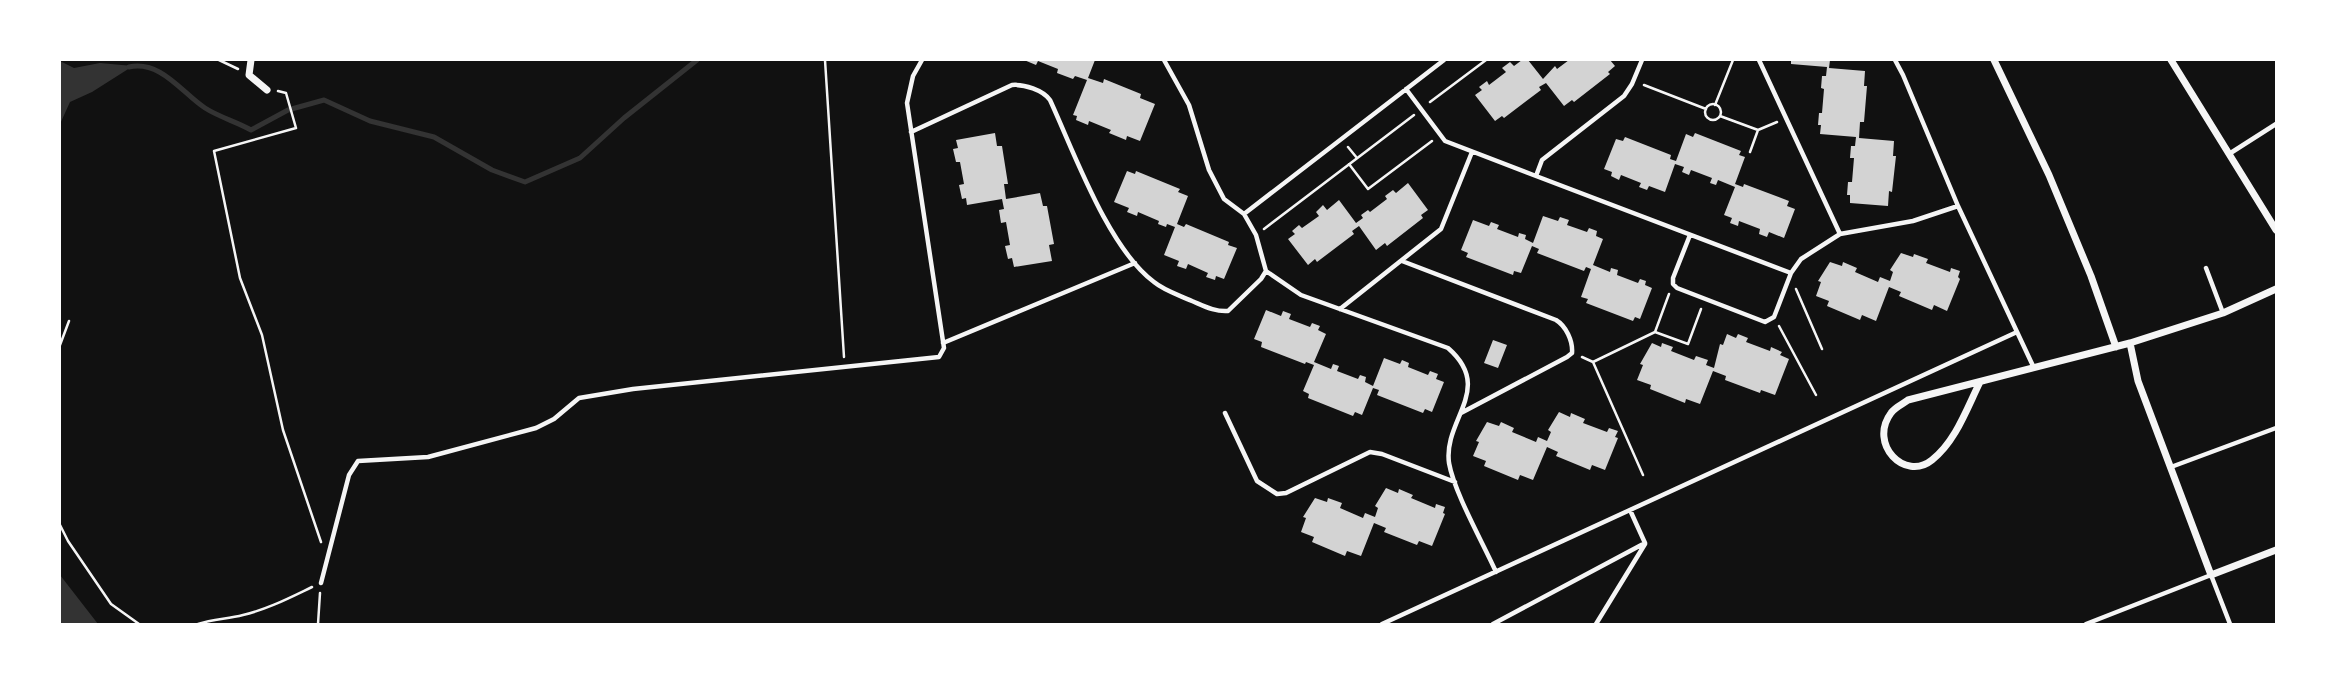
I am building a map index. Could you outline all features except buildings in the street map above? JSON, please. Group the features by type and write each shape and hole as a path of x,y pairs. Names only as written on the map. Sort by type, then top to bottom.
{"street":[{"path":"251,60 249,75 267,90"},
{"path":"1994,60 2054,187 2091,276 2116,347"},
{"path":"2171,60 2277,230"},
{"path":"1980,382 1947,446 1929,463 1911,466 1897,461 1885,446 1883,429 1892,411 1908,400 2130,343 2223,313 2277,289"},
{"path":"2130,343 2137,381 2211,575 2277,550"}],"lane":[{"path":"321,583 349,475 358,461 428,457 536,428 554,419 579,398 633,389 934,359 942,354 943,343 907,103 913,76 922,60"},
{"path":"1164,60 1189,105 1209,170 1224,199 1244,214 1256,235 1266,271 1301,295 1448,348 1460,359 1468,394 1452,440 1449,461 1455,483 1496,572"},
{"path":"1244,214 1444,60"},
{"path":"1536,176 1542,160 1624,96 1634,81 1642,60"},
{"path":"1759,60 1840,234"},
{"path":"1895,60 1958,206 2034,369"},
{"path":"911,132 1012,85 1023,85 1045,94 1050,100 1107,224 1135,263 1152,281 1165,289 1221,311 1235,306 1266,271"},
{"path":"1406,89 1440,135 1451,144 1791,273"},
{"path":"2230,154 2277,124"},
{"path":"1340,309 1441,229 1472,152"},
{"path":"1690,234 1673,284 1765,322 1774,317 1791,273 1801,259 1840,234 1913,221 1958,206"},
{"path":"1402,261 1556,320 1565,328 1573,345 1572,353 1461,413"},
{"path":"943,343 1135,263"},
{"path":"2206,268 2223,313"},
{"path":"1382,625 2017,332"},
{"path":"1225,413 1257,481 1277,494 1286,493 1370,452 1382,454 1455,483"},
{"path":"2170,468 2277,428"},
{"path":"1630,510 1645,543"},
{"path":"1493,625 1645,543"},
{"path":"1596,625 1645,543"},
{"path":"2086,625 2211,575 2230,625"}],"path":[{"path":"219,60 249,75"},
{"path":"825,60 845,368"},
{"path":"1256,235 1486,60"},
{"path":"1715,105 1733,60"},
{"path":"1634,81 1706,109"},
{"path":"267,90 286,93 296,128 214,151 240,278 262,335 283,430 321,543"},
{"path":"1715,105 1706,109 1709,119 1720,116 1758,130 1786,118"},
{"path":"1715,105 1721,111 1720,116"},
{"path":"1750,152 1758,130"},
{"path":"1349,164 1368,189 1440,135"},
{"path":"1353,154 1357,158"},
{"path":"1594,362 1655,332 1673,284"},
{"path":"1796,289 1822,349"},
{"path":"1655,332 1688,344 1705,299"},
{"path":"60,345 69,321"},
{"path":"1770,321 1782,327 1816,395"},
{"path":"1572,353 1594,362 1643,475"},
{"path":"60,525 111,604 139,625"},
{"path":"198,625 274,605 321,583 318,625"}],"shaded area":[{"path":"60,61 74,68 100,63 133,66 92,92 70,102 60,124"},
{"path":"60,575 98,624 60,624"}],"waterway":[{"path":"129,67 141,66 161,73 205,108 251,130 288,110 324,100 370,121 434,137 492,170 525,182 580,158 624,118 697,60"}]}
